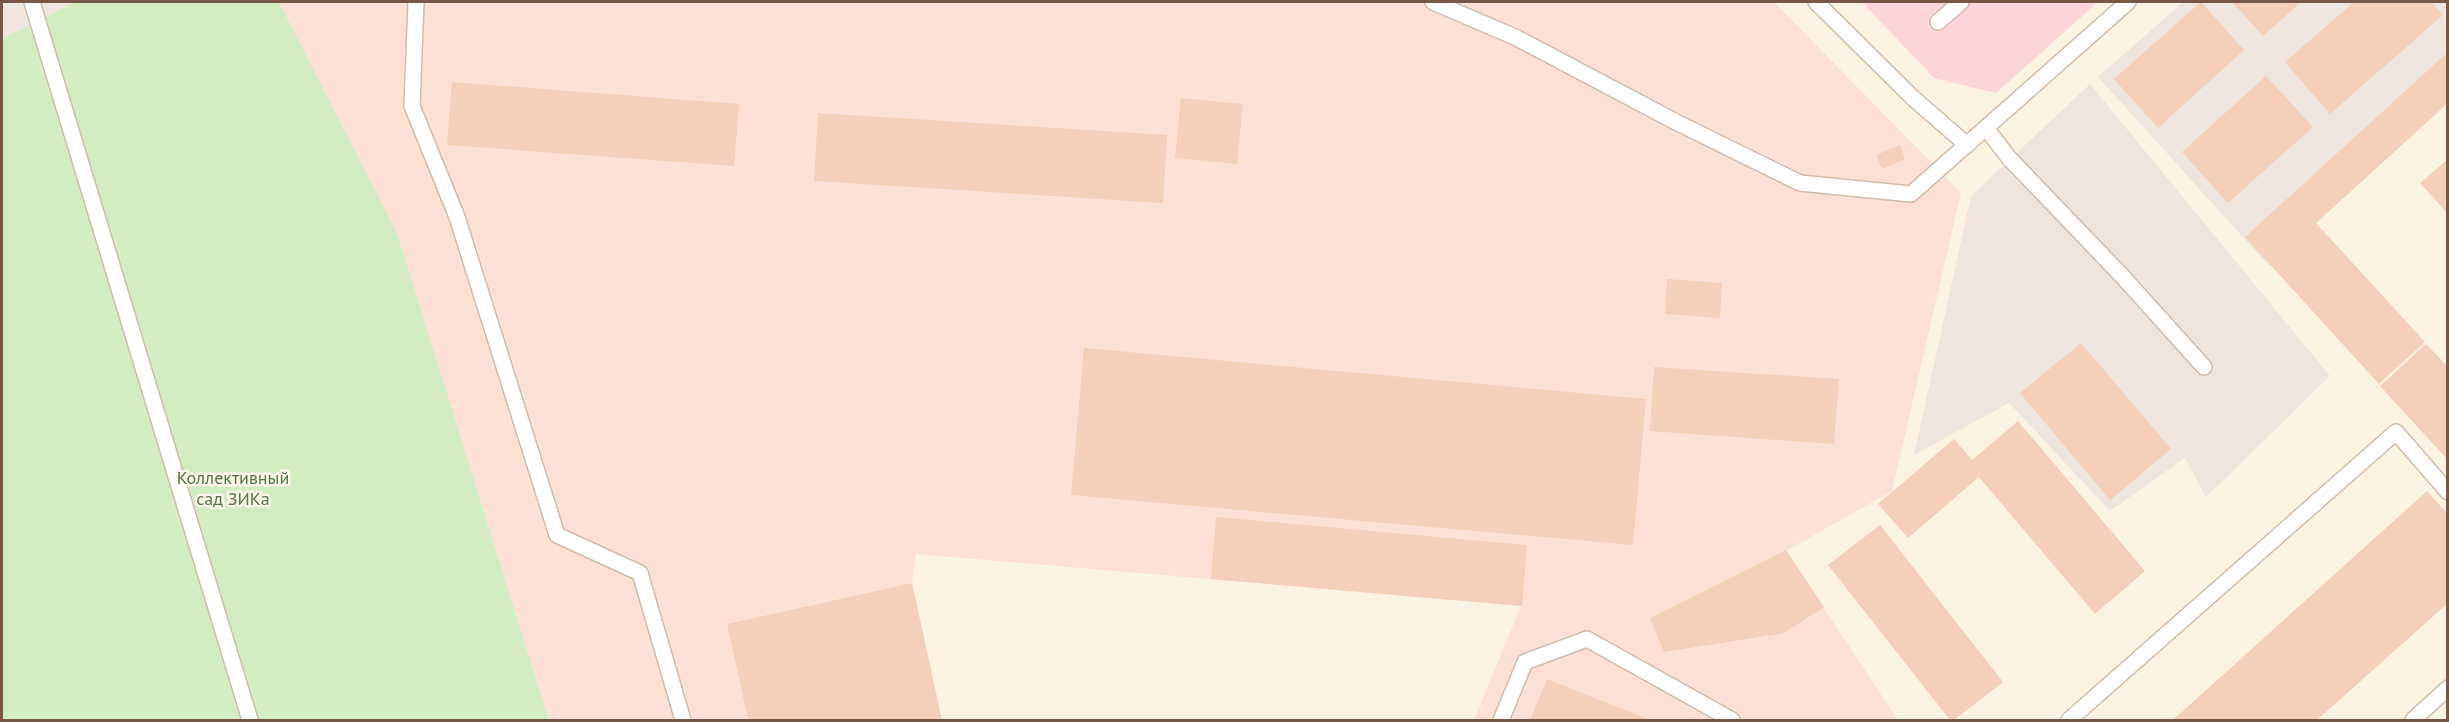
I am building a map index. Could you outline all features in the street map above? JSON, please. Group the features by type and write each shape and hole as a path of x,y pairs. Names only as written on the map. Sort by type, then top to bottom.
{"lane":[{"path":"32,2 250,720"},
{"path":"416,2 412,106 457,217 557,535 640,573 683,720"},
{"path":"1433,2 1515,37 1676,122 1800,183 1911,194 2128,2"},
{"path":"1816,2 1913,98 1967,146"},
{"path":"1938,22 1961,2"},
{"path":"1986,128 2009,158 2123,277 2204,367"},
{"path":"2069,720 2396,432 2448,492"},
{"path":"1501,720 1525,662 1587,639 1732,720"},
{"path":"2414,720 2448,688"}],"shaded area":[{"path":"2,2 75,2 2,39"},
{"path":"279,2 1774,2 1961,193 1892,491 1786,551 1898,720 1474,720 1521,606 916,554 912,583 727,624 748,720 549,720 397,233"},
{"path":"1862,2 2098,2 1996,93 1934,78"},
{"path":"2183,2 2447,2 2447,103 2269,266 2098,77"},
{"path":"2090,84 2330,376 2206,497 2185,458 2110,511 2009,403 1914,455 1971,196"}],"green space":[{"name":"Коллективный сад ЗИКа","path":"75,2 279,2 397,233 549,720 2,720 2,39"}],"building":[{"path":"2201,2 2244,50 2158,128 2114,79"},
{"path":"2232,2 2301,2 2263,36"},
{"path":"2354,2 2431,2 2443,15 2330,114 2285,62"},
{"path":"2448,52 2448,103 2316,223 2425,342 2379,384 2245,237"},
{"path":"2266,76 2313,127 2228,203 2182,152"},
{"path":"452,82 739,104 734,166 447,145"},
{"path":"1181,98 1243,104 1237,164 1175,158"},
{"path":"818,113 1167,135 1163,203 814,181"},
{"path":"1900,145 1905,159 1882,169 1876,155"},
{"path":"2448,159 2448,214 2420,183"},
{"path":"1667,279 1722,283 1720,318 1665,314"},
{"path":"2081,343 2171,449 2110,500 2020,393"},
{"path":"2426,344 2448,367 2448,460 2380,386"},
{"path":"1084,348 1646,399 1633,545 1071,495"},
{"path":"1654,367 1839,379 1834,444 1650,431"},
{"path":"2018,421 2145,571 2095,614 1979,477 1908,538 1878,504 1954,439 1972,460"},
{"path":"2427,491 2448,514 2448,603 2317,720 2173,720"},
{"path":"1216,517 1527,545 1522,606 1211,579"},
{"path":"1880,525 2003,682 1954,720 1950,720 1828,565"},
{"path":"1786,550 1824,607 1784,633 1664,652 1650,618"},
{"path":"912,583 942,720 748,720 727,624"},
{"path":"1547,679 1650,720 1530,720"}]}
